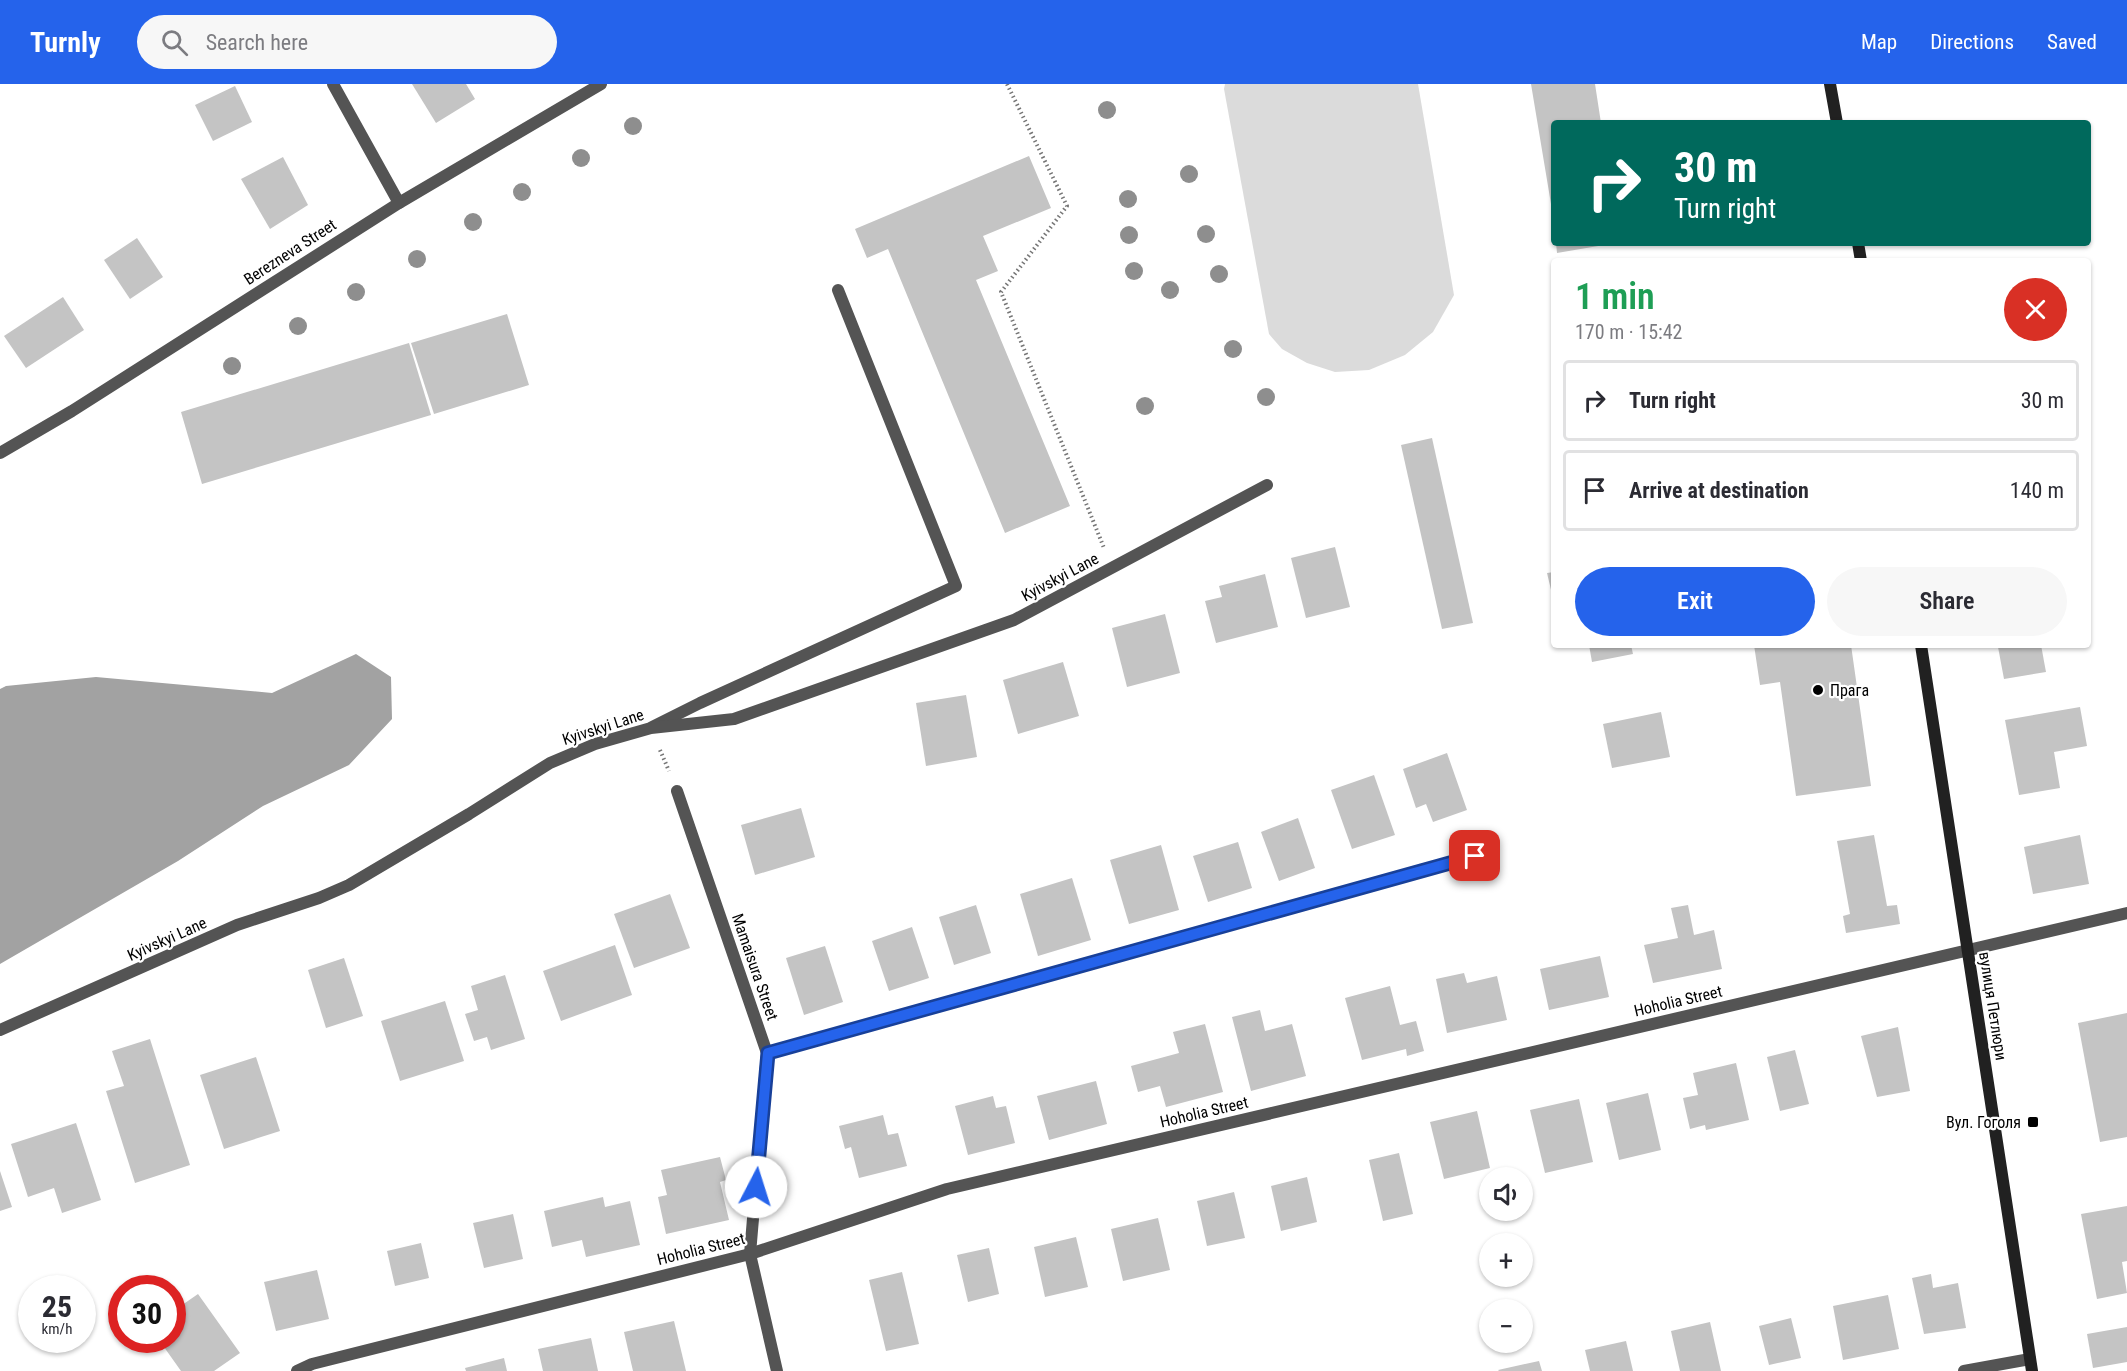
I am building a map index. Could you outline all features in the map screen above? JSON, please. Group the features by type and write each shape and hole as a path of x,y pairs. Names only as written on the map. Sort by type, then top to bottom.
{"main road":[{"path":"1830,84 1836,120"},
{"name":"вулиця Петлюри","path":"1921,648 2031,1365"}],"street":[{"path":"333,84 399,203"},
{"name":"Berezneva Street","path":"0,453 72,411 399,203 601,84"},
{"path":"651,728 700,703 956,586 838,290"},
{"name":"Kyivskyi Lane","path":"0,1030 237,925 319,898 350,885 550,763 595,744 651,728 734,719 1014,620 1267,485"},
{"name":"Mamaisura Street","path":"677,791 768,1053 750,1254 777,1371"},
{"path":"768,1053 1475,856"},
{"name":"Hoholia Street","path":"297,1371 312,1364 750,1254 947,1190 1386,1085 2127,913"},
{"path":"1964,1371 2031,1365"}],"path":[{"path":"1007,84 1066,206 1001,292 1112,568"},
{"path":"651,728 677,791"}],"shaded area":[{"path":"1225,84 1418,84 1454,295 1433,332 1405,355 1369,370 1335,372 1307,363 1282,349 1269,334 1224,89"},
{"path":"356,654 391,677 392,719 349,765 263,806 178,861 0,964 0,689 6,686 96,677 272,693"}],"building":[{"path":"412,84 466,84 475,99 436,123"},
{"path":"1531,84 1595,84 1601,120 1551,120 1551,204"},
{"path":"235,86 252,122 213,141 195,105"},
{"path":"1029,156 1051,208 983,236 998,271 976,280 1070,506 1005,533 888,249 867,258 855,229"},
{"path":"283,157 308,205 270,229 241,179"},
{"path":"137,238 163,277 130,299 104,260"},
{"path":"1556,246 1598,246 1557,253"},
{"path":"63,297 84,330 26,368 4,336"},
{"path":"507,314 529,385 434,414 411,343"},
{"path":"409,343 431,415 202,484 181,412"},
{"path":"1432,438 1473,623 1442,629 1401,445"},
{"path":"1335,547 1350,607 1306,618 1291,558"},
{"path":"1551,572 1551,590 1547,573"},
{"path":"1265,574 1278,627 1216,643 1205,601 1222,597 1219,586"},
{"path":"1165,614 1180,673 1127,687 1112,628"},
{"path":"1590,648 1632,648 1633,654 1592,662"},
{"path":"1754,648 1851,648 1871,786 1796,796 1780,682 1760,685"},
{"path":"1998,648 2042,648 2046,672 2004,679"},
{"path":"1063,662 1079,716 1018,734 1003,680"},
{"path":"966,695 977,757 926,766 916,703"},
{"path":"2080,707 2087,746 2054,752 2060,788 2019,795 2005,720"},
{"path":"1661,712 1670,757 1612,768 1603,724"},
{"path":"1447,753 1467,810 1433,822 1426,804 1416,808 1403,769"},
{"path":"1374,775 1395,835 1352,849 1331,790"},
{"path":"801,808 815,857 755,875 741,825"},
{"path":"1298,818 1315,868 1279,881 1261,832"},
{"path":"1874,835 1887,906 1897,905 1900,924 1846,933 1843,916 1850,914 1837,841"},
{"path":"2080,835 2089,884 2033,894 2024,847"},
{"path":"1238,842 1252,888 1208,902 1193,856"},
{"path":"1161,845 1179,910 1129,924 1110,860"},
{"path":"1072,878 1091,940 1038,956 1020,894"},
{"path":"670,894 690,948 634,968 614,914"},
{"path":"976,905 991,953 954,965 939,917"},
{"path":"1688,905 1694,935 1714,930 1722,969 1653,983 1644,945 1678,938 1671,908"},
{"path":"912,927 929,978 889,991 872,941"},
{"path":"615,945 632,995 561,1021 543,971"},
{"path":"825,946 843,1002 804,1015 786,958"},
{"path":"1600,956 1609,997 1549,1010 1540,969"},
{"path":"344,958 363,1016 326,1028 308,970"},
{"path":"1464,973 1467,983 1497,976 1507,1020 1447,1033 1436,979"},
{"path":"505,975 525,1039 491,1050 487,1037 474,1041 465,1014 478,1010 471,986"},
{"path":"1390,986 1400,1025 1416,1021 1424,1051 1407,1056 1406,1049 1362,1060 1345,998"},
{"path":"445,1001 464,1061 400,1081 381,1021"},
{"path":"1260,1010 1265,1031 1292,1024 1306,1076 1251,1091 1232,1017"},
{"path":"2127,1013 2127,1137 2100,1142 2078,1023"},
{"path":"1205,1024 1223,1092 1166,1107 1160,1086 1138,1092 1131,1066 1179,1053 1173,1032"},
{"path":"1898,1027 1910,1091 1877,1097 1861,1036"},
{"path":"150,1039 190,1165 135,1183 106,1091 124,1086 112,1051"},
{"path":"1795,1050 1809,1104 1780,1111 1767,1057"},
{"path":"256,1057 280,1131 224,1149 200,1075"},
{"path":"1736,1063 1749,1120 1706,1130 1705,1125 1690,1129 1683,1098 1698,1095 1693,1073"},
{"path":"1096,1081 1107,1124 1049,1140 1037,1096"},
{"path":"1648,1093 1661,1150 1619,1160 1606,1103"},
{"path":"993,1096 996,1108 1006,1106 1015,1143 968,1155 955,1106"},
{"path":"1579,1099 1593,1162 1545,1173 1530,1110"},
{"path":"1477,1111 1490,1167 1479,1167 1479,1171 1444,1179 1430,1122"},
{"path":"883,1115 888,1135 898,1133 907,1166 859,1178 851,1147 845,1149 839,1126"},
{"path":"76,1123 101,1200 62,1213 54,1188 28,1197 11,1144"},
{"path":"1399,1153 1413,1214 1383,1221 1369,1160"},
{"path":"720,1157 726,1180 720,1182 729,1220 666,1234 658,1197 667,1195 661,1170"},
{"path":"0,1171 12,1207 0,1211"},
{"path":"1307,1177 1317,1222 1281,1231 1271,1186"},
{"path":"1234,1192 1245,1238 1207,1246 1197,1201"},
{"path":"603,1197 605,1207 630,1201 640,1245 586,1257 582,1240 552,1247 544,1211"},
{"path":"2127,1206 2127,1261 2122,1262 2127,1293 2097,1299 2081,1214"},
{"path":"513,1214 523,1259 484,1268 473,1223"},
{"path":"1158,1218 1170,1270 1123,1281 1111,1229"},
{"path":"1076,1237 1088,1287 1045,1297 1034,1247"},
{"path":"421,1243 429,1278 395,1286 387,1251"},
{"path":"989,1248 999,1294 968,1302 957,1255"},
{"path":"317,1270 329,1319 276,1331 264,1282"},
{"path":"902,1272 919,1344 886,1351 869,1280"},
{"path":"1931,1274 1933,1288 1958,1283 1966,1328 1924,1334 1912,1278"},
{"path":"198,1294 240,1353 214,1371 181,1371 168,1353 186,1353 186,1302"},
{"path":"1888,1295 1899,1349 1843,1360 1833,1306"},
{"path":"1791,1318 1801,1358 1769,1365 1759,1326"},
{"path":"674,1321 686,1371 633,1371 624,1332"},
{"path":"1710,1322 1721,1371 1680,1371 1671,1331"},
{"path":"2127,1327 2127,1362 2093,1368 2087,1334"},
{"path":"591,1338 598,1371 543,1371 538,1349"},
{"path":"1626,1341 1633,1371 1590,1371 1585,1350"},
{"path":"504,1358 507,1371 466,1371 465,1368"},
{"path":"1539,1361 1542,1371 1498,1370"}],"place":[{"name":"Прага","path":"1818,690"},
{"name":"Вул. Гоголя","path":"2033,1122"}],"route":[{"path":"756,1187 768,1053 1475,856"}]}
